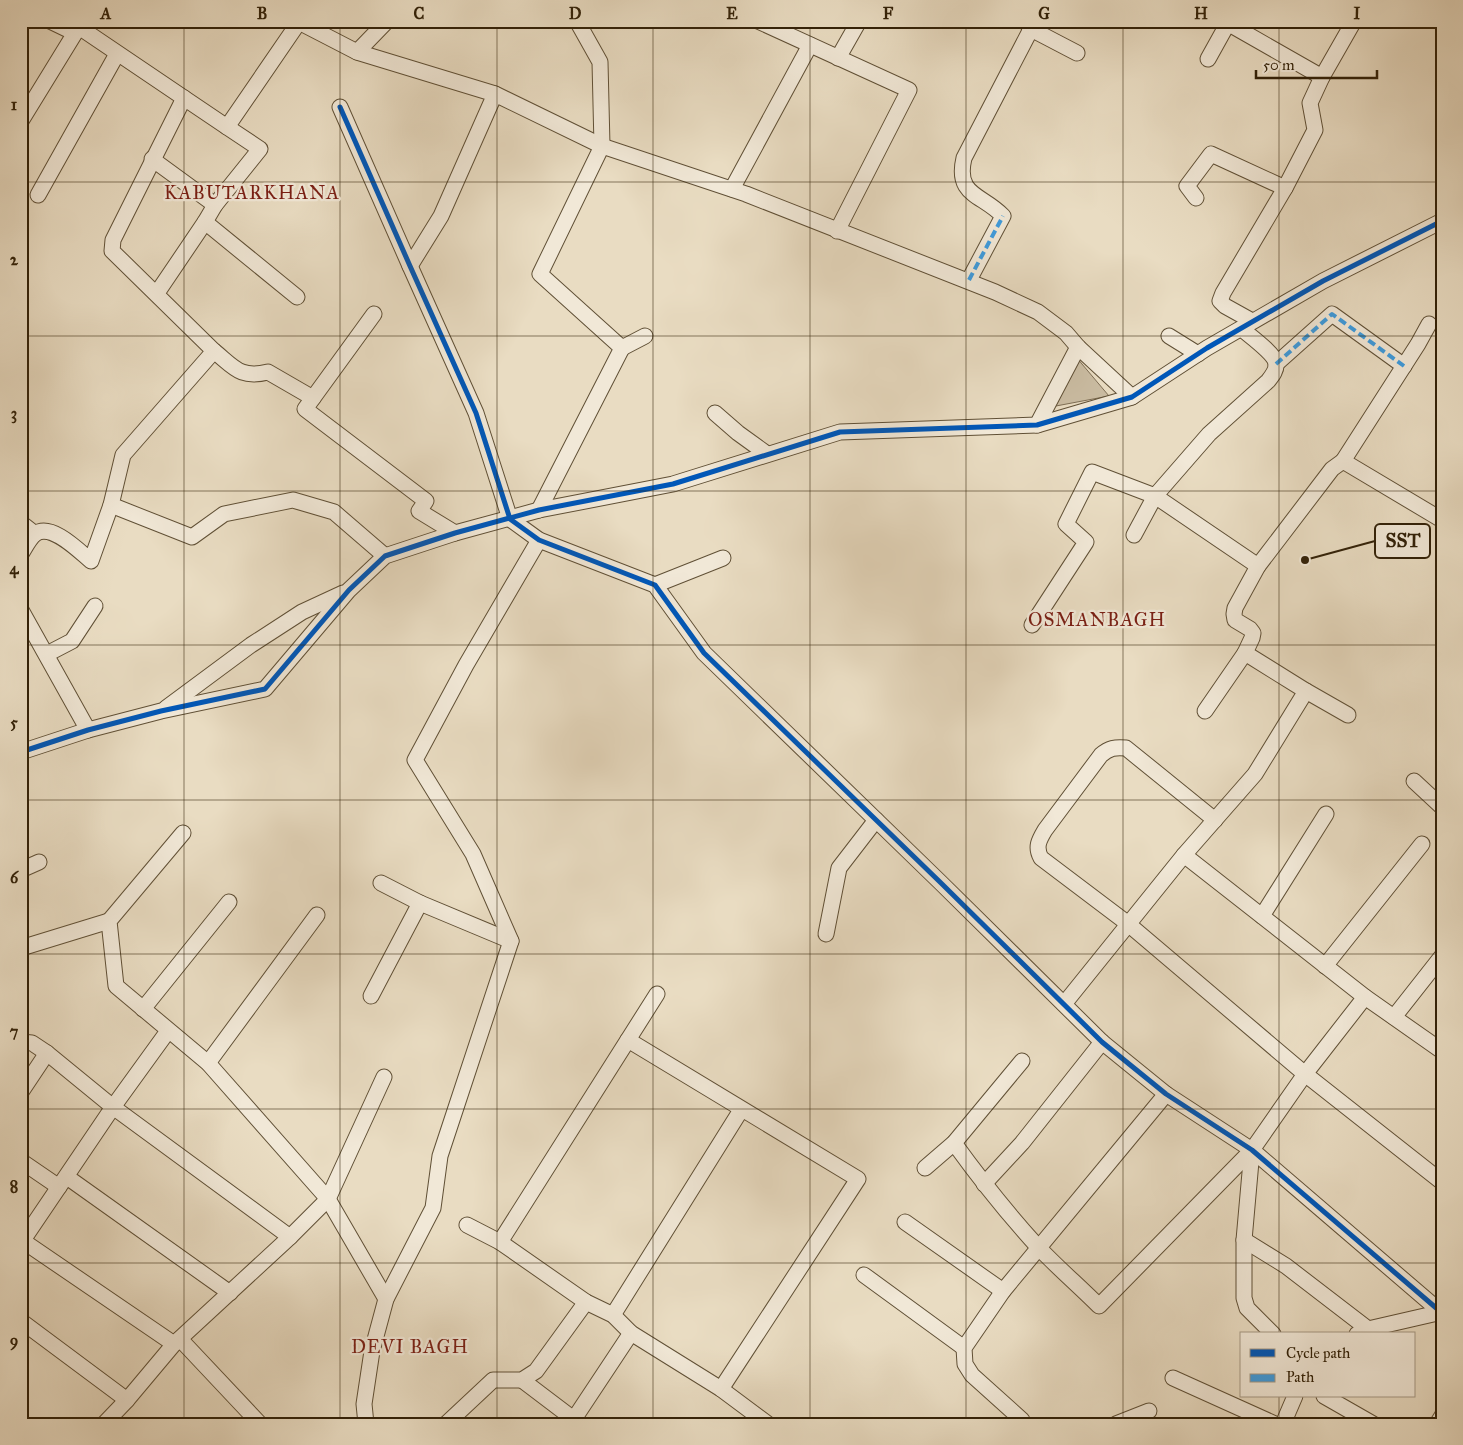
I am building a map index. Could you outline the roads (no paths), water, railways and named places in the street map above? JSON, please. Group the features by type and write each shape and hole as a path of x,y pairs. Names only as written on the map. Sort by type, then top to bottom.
{"street":[{"path":"50,21 79,27 260,149 215,205 206,222 157,293"},
{"path":"357,52 387,21"},
{"path":"578,21 600,62 602,146 540,274 622,348"},
{"path":"758,21 909,90 837,231"},
{"path":"838,58 859,21"},
{"path":"1276,364 1273,356 1247,325 1220,301 1285,188 1315,130 1310,103 1322,76 1354,21"},
{"path":"227,127 298,22 357,52 496,94 602,146 732,188 837,231 968,280 1038,312 1066,333 1078,347 1132,397"},
{"path":"1208,59 1226,22 1322,76"},
{"path":"968,280 1002,216 966,188 962,178 964,158 1028,25 1077,54"},
{"path":"21,121 79,27"},
{"path":"732,188 810,45"},
{"path":"38,195 117,54"},
{"path":"410,266 441,216 496,94"},
{"path":"184,98 113,240 112,251 157,293 214,351 240,372 254,376 268,372 313,398"},
{"path":"340,107 476,413 510,519 539,540 655,585 704,653 1102,1042 1166,1094 1252,1150 1442,1312"},
{"path":"1196,198 1187,186 1211,154 1285,188"},
{"path":"152,159 215,205"},
{"path":"21,752 88,730 161,711 265,688 349,590 386,556 455,533 540,510 673,484 840,432 1037,425 1132,397 1198,354 1323,281 1442,221"},
{"path":"206,222 297,297"},
{"path":"374,314 305,409 426,501 419,511 455,533"},
{"path":"1134,535 1155,496 1209,434 1268,381 1274,372 1276,364 1332,314 1404,366"},
{"path":"1205,711 1245,653 1252,638 1253,633 1250,629 1236,620 1234,614 1235,608 1258,566 1332,469 1343,461 1429,324"},
{"path":"540,510 622,348 645,336"},
{"path":"1169,336 1198,354"},
{"path":"1037,425 1078,347"},
{"path":"21,554 34,534 44,531 54,532 91,561 111,505 123,456 214,351"},
{"path":"715,413 767,454"},
{"path":"1343,461 1442,520"},
{"path":"1032,624 1086,542 1066,524 1092,472 1155,496 1258,566"},
{"path":"111,505 192,537 224,514 293,500 334,512 386,556"},
{"path":"21,523 34,534"},
{"path":"366,1424 364,1404 372,1352 386,1299 433,1208 440,1156 511,941 473,854 415,760 466,665 539,540"},
{"path":"655,585 723,558"},
{"path":"161,711 251,645 302,612 349,590"},
{"path":"46,654 72,641 95,606"},
{"path":"21,610 88,730"},
{"path":"1245,653 1348,715"},
{"path":"1064,1004 1127,923 1255,774 1306,691"},
{"path":"1215,820 1126,748 1108,748 1045,830 1038,843 1037,852 1041,858 1127,923 1305,1074 1442,1182"},
{"path":"1414,781 1442,807"},
{"path":"1262,916 1326,814"},
{"path":"826,934 839,868 876,820"},
{"path":"21,948 109,921 183,833"},
{"path":"1325,966 1422,844"},
{"path":"1184,855 1364,997 1442,1051"},
{"path":"21,870 39,862"},
{"path":"381,883 420,903 511,941"},
{"path":"143,1009 229,902"},
{"path":"372,996 420,903"},
{"path":"208,1063 317,915"},
{"path":"109,921 116,986 208,1063 328,1199 386,1299"},
{"path":"1394,1017 1442,956"},
{"path":"500,1242 657,994"},
{"path":"954,1143 984,1184 1040,1248 1099,1306 1252,1150 1305,1074 1364,997"},
{"path":"168,1030 113,1107 22,1242 177,1341 260,1424"},
{"path":"628,1040 858,1179 721,1389"},
{"path":"21,1042 32,1043 47,1053 113,1107 290,1237"},
{"path":"984,1184 1022,1143 1102,1042"},
{"path":"21,1092 47,1053"},
{"path":"925,1168 954,1143 1022,1061"},
{"path":"104,1424 177,1341 290,1237 328,1199 384,1077"},
{"path":"1022,1420 972,1375 965,1364 964,1348 1003,1291 1166,1094"},
{"path":"612,1315 741,1110"},
{"path":"1252,1150 1244,1240 1244,1298 1247,1308 1271,1332"},
{"path":"21,1162 63,1182 230,1293"},
{"path":"905,1222 1003,1291"},
{"path":"467,1225 500,1242 586,1302 612,1315 631,1333 721,1389 768,1424"},
{"path":"1244,1240 1286,1266 1363,1331 1442,1312"},
{"path":"864,1275 964,1348"},
{"path":"446,1424 493,1380 522,1380 536,1370 586,1302"},
{"path":"21,1320 127,1400"},
{"path":"522,1380 577,1421 631,1333"},
{"path":"1174,1378 1275,1424"},
{"path":"1283,1424 1294,1398"},
{"path":"1328,1398 1373,1424"},
{"path":"1116,1424 1149,1411"},
{"path":"1437,1424 1442,1416"}],"place":[{"name":"SST","path":"1305,560"}],"district":[{"name":"KABUTARKHANA","path":"252,192"},
{"name":"OSMANBAGH","path":"1097,619"},
{"name":"DEVI BAGH","path":"410,1346"}]}
